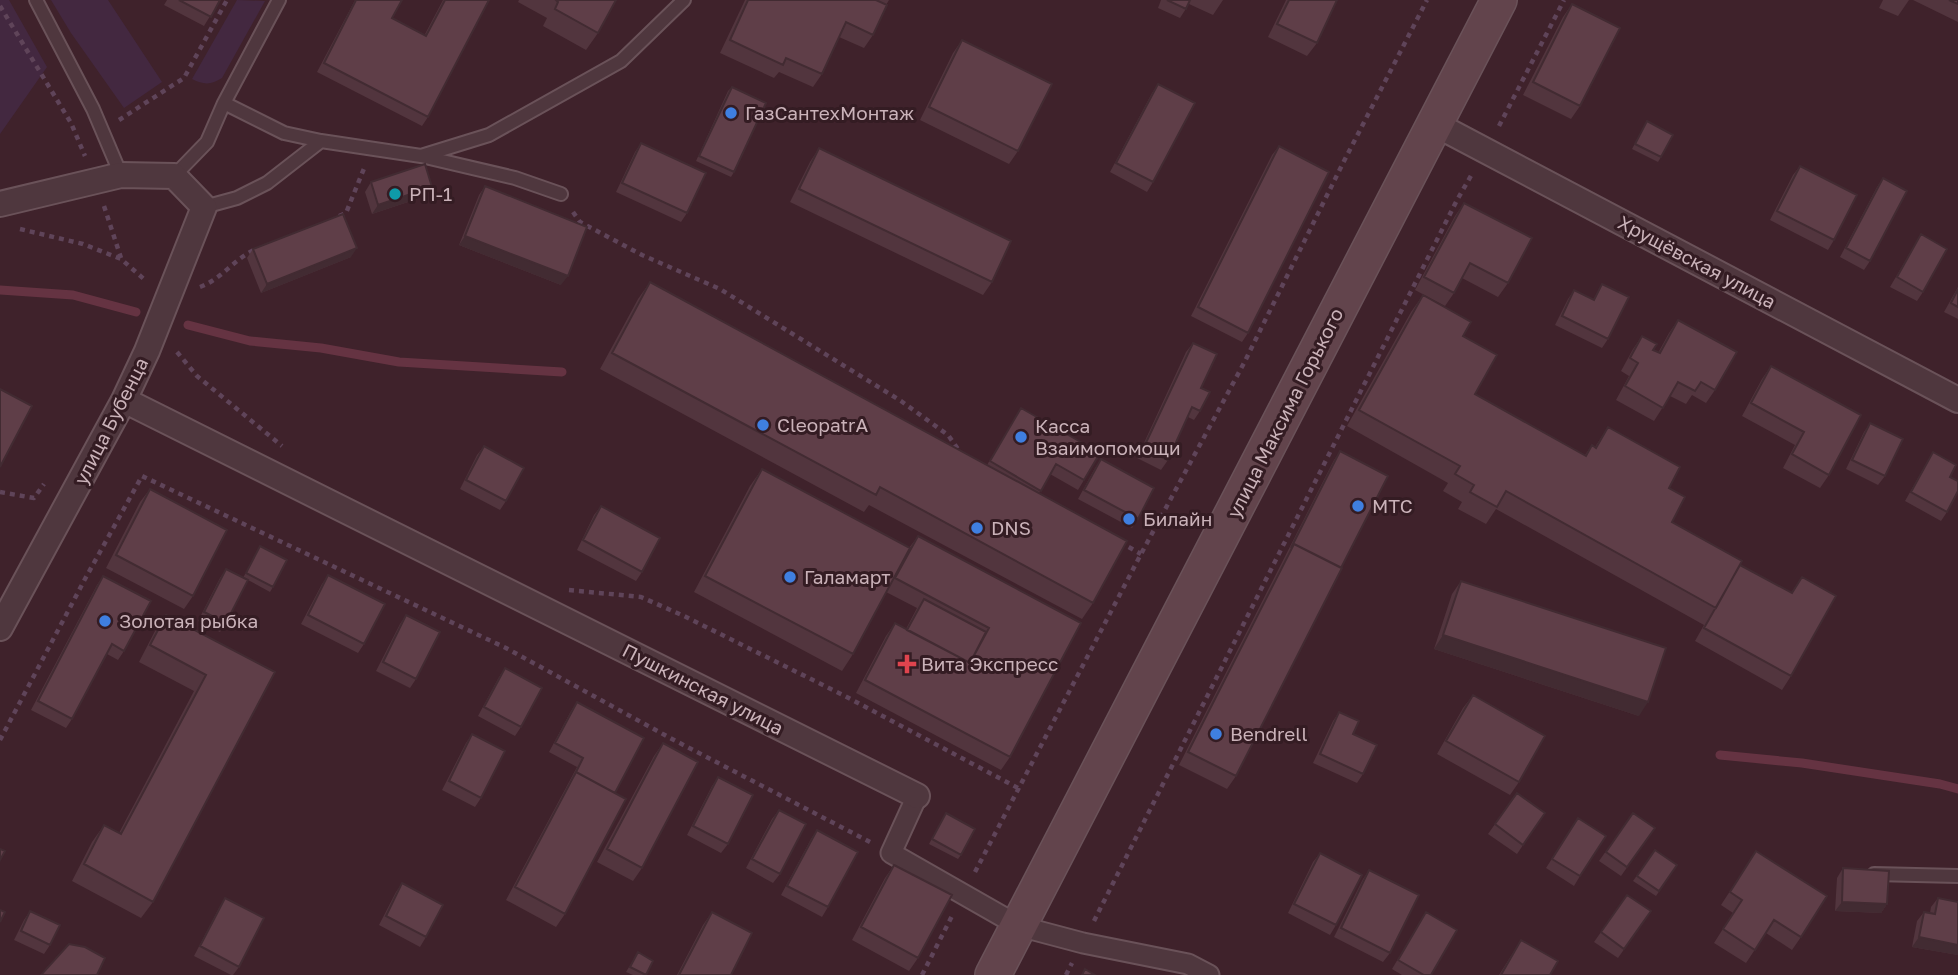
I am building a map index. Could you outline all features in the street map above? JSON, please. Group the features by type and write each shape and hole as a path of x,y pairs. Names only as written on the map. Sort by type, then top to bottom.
{"main road":[{"name":"улица Максима Горького","path":"993,975 1499,0"}],"street":[{"name":"Хрущёвская улица","path":"1435,124 1958,400"},
{"path":"0,204 121,175 174,176 204,207"},
{"name":"улица Бубенца","path":"0,628 124,400 147,351 204,207"},
{"name":"Пушкинская улица","path":"124,400 917,796 891,853"},
{"path":"891,853 1019,926 1083,943 1188,964 1209,975"}],"lane":[{"path":"36,0 74,72 121,175"},
{"path":"174,176 207,142 224,103 279,0"},
{"path":"421,156 489,135 621,61 684,0"},
{"path":"224,103 284,133 421,156 515,178 561,194"},
{"path":"204,207 237,198 267,183 321,141"},
{"path":"1857,873 1958,876"}],"path":[{"path":"78,139 102,131 184,78 227,0"},
{"path":"922,975 1141,554 1244,363 1427,0"},
{"path":"1066,975 1457,200 1564,0"},
{"path":"0,6 71,123 88,163"},
{"path":"333,218 346,213 373,149"},
{"path":"561,194 580,222 642,255 720,289 901,401 948,435 962,454"},
{"path":"102,202 121,259"},
{"path":"16,228 83,244 121,259 147,281"},
{"path":"196,289 209,284 245,253 257,248"},
{"path":"173,348 197,376 285,448"},
{"path":"0,740 142,476 506,648 708,758 891,853"},
{"path":"1119,541 1141,554"},
{"path":"569,590 641,597 843,695 1018,788"}],"shaded area":[{"path":"0,0 9,0 47,67 0,134"},
{"path":"51,0 108,0 162,82 124,108"},
{"path":"237,0 265,1 222,78 207,83 192,79"}],"building":[{"path":"179,0 220,0 211,17"},
{"path":"356,0 402,0 392,18 426,36 445,0 489,0 428,117 324,63"},
{"path":"556,0 616,0 598,33 555,9 558,2"},
{"path":"748,0 876,0 887,5 873,35 846,22 822,74 786,58 783,65 730,40"},
{"path":"1167,0 1190,0 1186,9"},
{"path":"1289,0 1337,0 1317,43 1277,24"},
{"path":"1572,4 1620,28 1580,106 1533,82"},
{"path":"962,40 1052,84 1018,151 929,107"},
{"path":"1158,84 1195,103 1153,182 1116,163"},
{"path":"732,87 766,103 734,172 699,156"},
{"path":"1647,121 1673,135 1661,157 1635,144"},
{"path":"641,143 706,173 687,213 622,183"},
{"path":"1279,146 1329,172 1248,333 1198,307"},
{"path":"819,148 1011,241 992,282 799,189"},
{"name":"РП-1","path":"425,164 432,187 378,205 371,182"},
{"path":"1800,166 1857,195 1834,240 1777,211"},
{"path":"1883,178 1907,191 1870,261 1846,248"},
{"path":"485,186 587,227 568,276 465,236"},
{"path":"1464,203 1532,238 1508,283 1470,263 1454,293 1424,277"},
{"path":"343,214 357,248 267,284 253,249"},
{"path":"1921,234 1947,249 1923,292 1897,277"},
{"path":"650,282 1127,541 1093,603 880,487 876,495 612,353"},
{"path":"1602,284 1629,297 1608,339 1562,316 1574,290 1594,300"},
{"path":"1958,289 1958,307 1951,303"},
{"path":"1423,295 1471,322 1463,336 1497,355 1475,394 1586,456 1592,445 1596,448 1608,427 1680,467 1669,488 1685,497 1672,522 1742,561 1716,608 1506,491 1497,507 1470,492 1474,485 1455,474 1460,466 1359,410"},
{"path":"1678,320 1737,352 1715,390 1701,382 1695,391 1678,382 1663,408 1625,386 1638,363 1630,358 1642,336 1657,344 1653,350 1660,353"},
{"path":"1193,343 1217,354 1201,388 1210,392 1200,411 1192,407 1168,460 1143,449"},
{"path":"1771,366 1861,415 1829,475 1792,454 1804,432 1751,403"},
{"path":"0,389 32,406 0,467"},
{"path":"1021,408 1100,453 1084,480 1056,464 1041,491 990,461"},
{"path":"1870,423 1903,439 1885,476 1852,460"},
{"path":"484,446 524,468 506,501 466,480"},
{"path":"1340,451 1388,476 1341,568 1294,544 1291,548"},
{"path":"1933,452 1956,465 1950,477 1958,481 1958,491 1947,512 1911,492"},
{"path":"1101,459 1154,488 1138,519 1084,490"},
{"path":"762,469 910,548 853,654 705,576"},
{"path":"150,489 227,530 193,596 116,555"},
{"path":"601,506 660,538 642,572 583,540"},
{"path":"918,536 1081,623 1010,757 865,680 895,623 970,663 989,628 895,578"},
{"path":"1294,544 1342,568 1236,776 1188,752"},
{"path":"260,546 287,560 273,587 246,573"},
{"path":"1740,565 1792,593 1802,577 1836,596 1791,676 1704,628"},
{"path":"226,569 248,580 226,623 204,612"},
{"path":"328,575 385,604 364,644 308,615"},
{"path":"103,576 151,601 124,651 112,644 72,719 38,701"},
{"path":"1461,581 1666,648 1648,702 1443,635"},
{"path":"924,599 986,632 970,663 907,630"},
{"path":"166,615 275,672 153,902 84,864 104,825 121,834 206,675 150,645"},
{"path":"406,615 440,632 416,679 383,662"},
{"path":"505,668 542,688 521,727 484,707"},
{"path":"1473,695 1545,736 1519,782 1446,741"},
{"path":"577,702 644,738 615,793 576,772 583,758 555,743"},
{"path":"1339,712 1359,721 1353,734 1377,745 1363,774 1320,754"},
{"path":"472,734 505,751 481,798 449,781"},
{"path":"663,743 698,762 642,868 607,849"},
{"path":"576,772 626,799 565,914 515,887"},
{"path":"718,777 753,795 728,844 693,826"},
{"path":"1517,793 1545,813 1523,845 1495,824"},
{"path":"779,810 806,824 780,874 752,859"},
{"path":"946,813 975,829 961,855 932,839"},
{"path":"1633,813 1655,828 1627,867 1606,852"},
{"path":"1578,818 1606,836 1580,876 1552,859"},
{"path":"817,830 858,852 828,907 787,886"},
{"path":"1655,850 1677,865 1659,891 1637,876"},
{"path":"1756,851 1827,896 1801,937 1774,920 1755,950 1723,929 1742,900 1730,892"},
{"path":"1320,853 1362,875 1336,925 1294,904"},
{"path":"894,865 952,895 918,958 861,927"},
{"path":"1843,868 1889,871 1887,904 1842,902"},
{"path":"1369,870 1419,895 1390,953 1341,928"},
{"path":"402,883 443,905 426,937 386,916"},
{"path":"1627,895 1651,911 1624,949 1601,932"},
{"path":"225,898 264,918 239,967 200,946"},
{"path":"1938,898 1958,902 1958,945 1919,937 1924,912 1935,914"},
{"path":"30,911 60,925 50,945 21,931"},
{"path":"712,912 752,933 731,975 679,975"},
{"path":"1426,912 1457,930 1431,975 1424,975 1398,960"},
{"path":"1521,940 1558,961 1550,975 1501,975"},
{"path":"69,944 85,947 105,958 97,975 41,975"},
{"path":"638,952 653,961 646,975 630,967"},
{"path":"1085,969 1095,975 1082,975"}],"waterway":[{"path":"0,290 73,295 136,312"},
{"path":"188,325 250,341 321,348 399,362 562,372"},
{"path":"1720,755 1802,763 1958,789"}],"place":[{"name":"ГазСантехМонтаж","path":"731,113"},
{"name":"РП-1","path":"395,194"},
{"name":"CleopatrA","path":"763,425"},
{"name":"Касса Взаимопомощи","path":"1021,437"},
{"name":"МТС","path":"1358,506"},
{"name":"Билайн","path":"1129,519"},
{"name":"DNS","path":"977,528"},
{"name":"Галамарт","path":"790,577"},
{"name":"Золотая рыбка","path":"105,621"},
{"name":"Вита Экспресс","path":"907,664"},
{"name":"Bendrell","path":"1216,734"}]}
